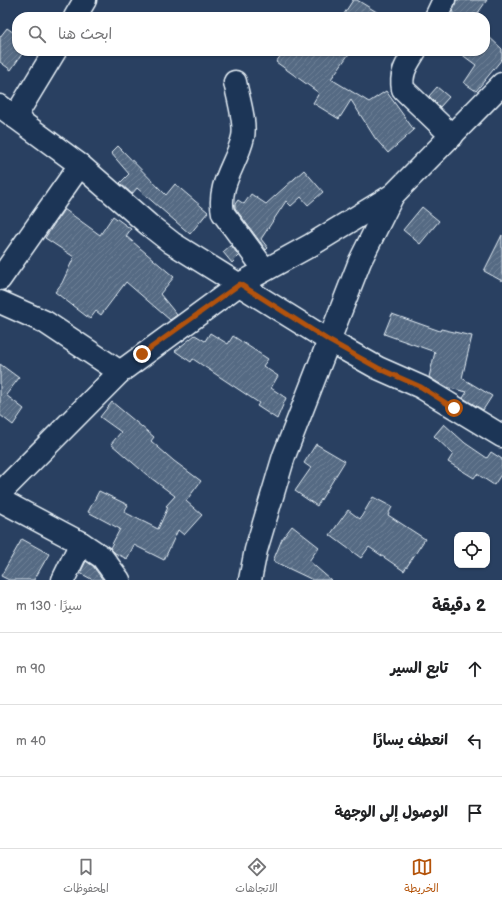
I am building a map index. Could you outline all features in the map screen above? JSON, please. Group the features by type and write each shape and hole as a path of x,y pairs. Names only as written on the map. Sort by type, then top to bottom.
{"street":[{"path":"78,12 85,0"},
{"path":"438,12 444,0"},
{"path":"51,56 8,111 80,165 148,225 172,243 328,340 378,368 421,387 502,436"},
{"path":"412,56 404,69 401,79 403,89 452,136"},
{"path":"235,82 244,136 222,188 220,202 223,213 265,270"},
{"path":"0,493 120,372 240,284 393,195 502,84"},
{"path":"0,279 80,165"},
{"path":"250,580 256,550 279,470 328,340 360,261 393,195"},
{"path":"0,302 45,322 120,372"},
{"path":"0,500 81,543 102,557 119,580"},
{"path":"63,580 81,543"}],"building":[{"path":"353,0 357,0 377,12 345,12"},
{"path":"456,0 487,0 479,12 452,12"},
{"path":"7,28 12,32 12,56 21,56 11,70 0,62 0,37"},
{"path":"490,38 502,49 502,59 476,91 464,83 476,65 464,56 490,56"},
{"path":"280,56 347,56 331,79 369,102 386,91 414,130 388,153 375,138 351,100 339,119 313,103 319,93 276,62"},
{"path":"437,87 449,97 440,107 429,96"},
{"path":"118,146 166,195 175,184 208,212 190,234 137,188 132,194 120,183 129,174 111,153"},
{"path":"304,170 323,192 308,205 301,197 291,206 286,201 261,239 268,248 266,250 235,208 235,204 238,200 244,204 251,194 266,204"},
{"path":"422,207 439,221 420,244 403,230"},
{"path":"64,209 100,235 113,216 131,229 126,236 174,277 160,294 177,315 170,320 126,282 101,315 96,311 90,319 55,292 62,283 74,257 45,238"},
{"path":"502,235 502,281 484,271"},
{"path":"231,245 239,256 232,263 223,252"},
{"path":"392,314 440,331 441,329 472,336 462,378 492,396 483,410 463,398 467,392 445,387 429,377 435,352 384,334"},
{"path":"210,333 228,344 233,336 268,359 263,366 278,376 271,388 286,398 277,419 257,406 259,403 193,359 191,362 175,351 195,335 205,341"},
{"path":"0,364 19,378 6,395 24,409 13,425 0,415"},
{"path":"112,402 154,437 151,441 174,461 201,481 186,501 202,515 184,535 178,530 164,560 134,545 127,559 115,553 110,548 120,529 88,512 99,491 128,505 124,512 158,529 168,507 166,506 175,496 147,475 111,444 121,432 100,417"},
{"path":"444,424 465,443 487,458 491,452 502,459 502,473 494,485 477,474 474,478 448,462 453,454 434,436"},
{"path":"316,444 345,461 317,506 295,491 311,468 304,463"},
{"path":"373,497 392,507 388,515 425,539 404,571 369,547 361,558 330,535 348,510 360,519"},
{"path":"292,526 319,547 309,561 331,580 313,580 273,561 282,539"},
{"path":"22,539 49,554 34,580 9,580 1,576"},
{"path":"86,561 93,566 103,580 93,580 80,573"}],"route":[{"path":"142,354 240,284 328,340 378,368 421,387 454,408"}]}
